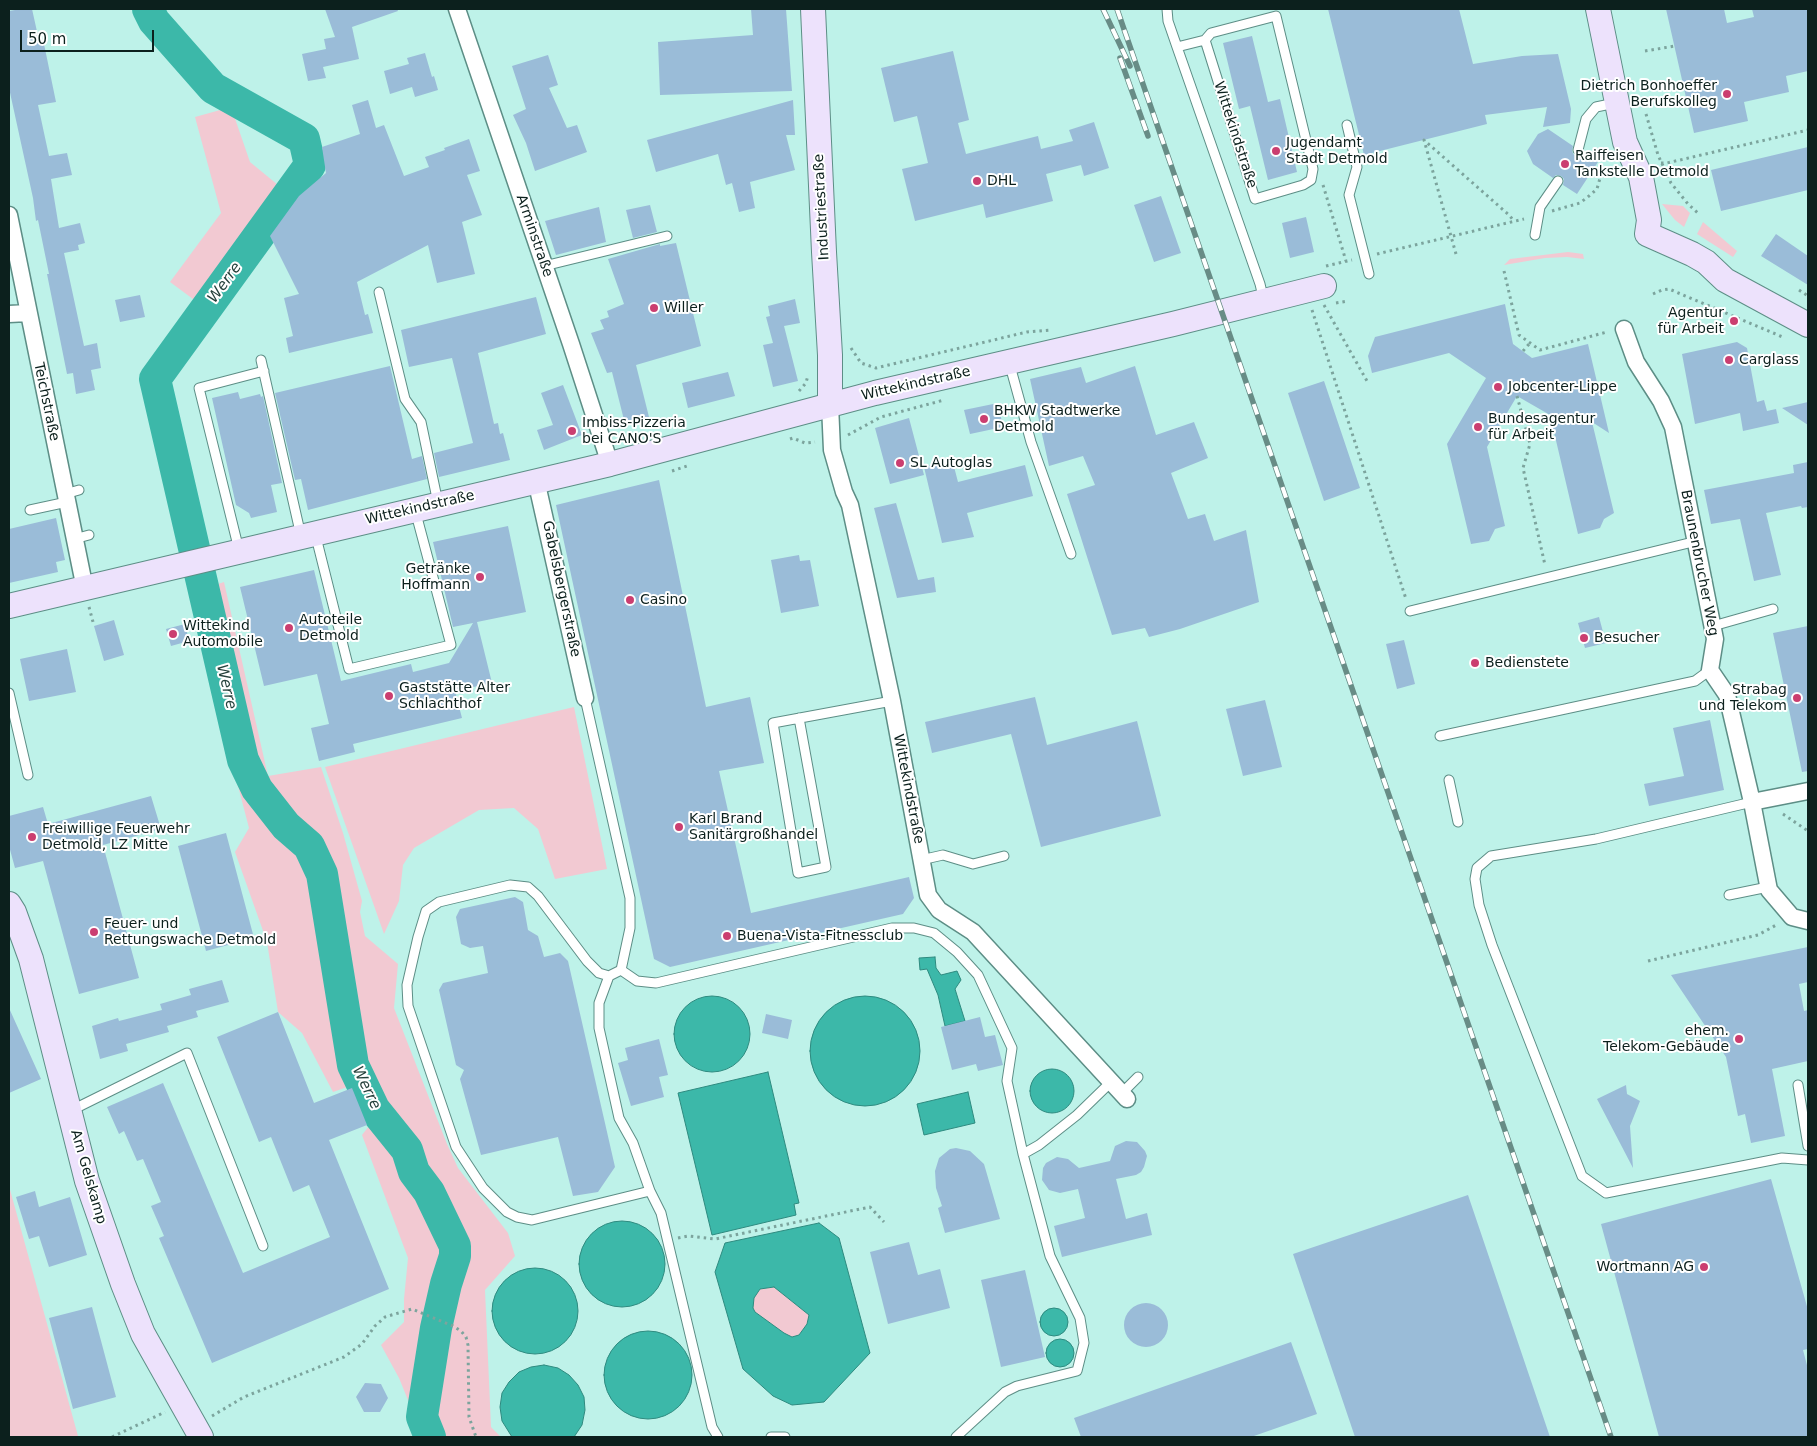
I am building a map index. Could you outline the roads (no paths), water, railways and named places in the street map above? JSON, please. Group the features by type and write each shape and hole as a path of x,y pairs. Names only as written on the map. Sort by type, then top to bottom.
{"street":[{"name":"Arminstraße","path":"457,9 610,464"},
{"name":"Industriestraße","path":"813,9 830,355 830,405"},
{"path":"1598,9 1617,103 1623,159 1649,220 1647,234 1706,262 1726,280 1800,333"},
{"name":"Teichstraße","path":"9,215 28,313 70,495 82,537 87,598"},
{"name":"Wittekindstraße","path":"9,606 87,598 179,566 228,553 610,464 830,405 1264,301 1324,295"},
{"path":"9,314 28,313"},
{"name":"Braunenbrucher Weg","path":"1624,329 1636,362 1661,401 1673,427 1715,638 1710,670"},
{"name":"Wittekindstraße","path":"830,405 832,450 844,492 850,505 892,701 928,895 939,910 973,932 1120,1091"},
{"name":"Gabelsbergerstraße","path":"536,480 585,698"},
{"path":"1710,670 1727,695 1752,802 1769,890 1792,917 1808,921"},
{"path":"1752,802 1808,791"},
{"name":"Am Gelskamp","path":"9,904 14,912 31,959 87,1181 123,1284 143,1334 198,1432"}],"lane":[{"name":"Wittekindstraße","path":"1167,9 1168,21 1260,284 1264,301"},
{"name":"Wittekindstraße","path":"1276,16 1313,169 1311,180 1303,185 1256,199 1205,40 1211,33 1276,16"},
{"path":"1177,47 1205,40"},
{"path":"1578,150 1586,118 1596,107 1617,103"},
{"path":"1347,125 1357,167 1349,195 1369,274"},
{"path":"1535,236 1540,207 1558,181"},
{"path":"544,266 667,236"},
{"path":"379,292 405,399 421,422 438,504"},
{"path":"261,360 308,535 349,669 451,645 415,509"},
{"path":"1009,362 1031,442 1071,554"},
{"path":"228,553 198,388 264,371"},
{"path":"30,510 70,495"},
{"path":"1410,611 1697,541"},
{"path":"1713,626 1773,609"},
{"path":"1440,736 1695,681 1710,670"},
{"path":"9,693 28,775"},
{"path":"585,698 630,898 630,928 621,970"},
{"path":"799,718 826,867 798,873 773,723 799,718 892,701"},
{"path":"1449,780 1458,822"},
{"path":"1752,802 1596,839 1491,856 1477,868 1475,879 1479,905 1492,945 1582,1176 1606,1193 1782,1158 1808,1160"},
{"path":"921,860 943,856 973,864 1004,856"},
{"path":"621,970 609,976 598,973 538,896 528,888 510,885 439,902 426,911 407,985 408,1006 456,1147 483,1188 507,1212 517,1217 532,1220 650,1191"},
{"path":"1729,895 1768,887"},
{"path":"621,970 637,981 656,983 892,928 914,928 934,933 978,975 1012,1048 1007,1081 1023,1154 1050,1256 1080,1318 1084,1343 1078,1371 1017,1386 1005,1392 956,1437"},
{"path":"609,976 599,1003 599,1028 619,1118 633,1143 650,1191 661,1213 712,1427 718,1437"},
{"path":"70,1111 187,1053 263,1246"},
{"path":"1023,1154 1039,1145 1077,1115 1120,1091 1138,1077"},
{"path":"1798,1085 1808,1146"},
{"path":"771,1437 786,1437"}],"waterway":[{"name":"Werre","path":"148,9 154,21 213,88 304,139 310,165 155,379 243,760 257,789 286,826 309,846 322,874 353,1065 374,1109 407,1150 414,1172 429,1192 455,1246 455,1256 446,1284 436,1328 422,1417 430,1437"}],"railway":[{"path":"1103,9 1130,66"},
{"path":"1117,9 1611,1437"},
{"path":"1120,58 1148,136"}],"place":[{"name":"Dietrich Bonhoeffer Berufskolleg","path":"1727,94"},
{"name":"Jugendamt Stadt Detmold","path":"1276,151"},
{"name":"Raiffeisen Tankstelle Detmold","path":"1565,164"},
{"name":"DHL","path":"977,181"},
{"name":"Willer","path":"654,308"},
{"name":"Agentur für Arbeit","path":"1734,321"},
{"name":"Carglass","path":"1729,360"},
{"name":"Jobcenter-Lippe","path":"1498,387"},
{"name":"BHKW Stadtwerke Detmold","path":"984,419"},
{"name":"Bundesagentur für Arbeit","path":"1478,427"},
{"name":"Imbiss-Pizzeria bei CANO'S","path":"572,431"},
{"name":"SL Autoglas","path":"900,463"},
{"name":"Getränke Hoffmann","path":"480,577"},
{"name":"Casino","path":"630,600"},
{"name":"Autoteile Detmold","path":"289,628"},
{"name":"Wittekind Automobile","path":"173,634"},
{"name":"Besucher","path":"1584,638"},
{"name":"Bedienstete","path":"1475,663"},
{"name":"Gaststätte Alter Schlachthof","path":"389,696"},
{"name":"Strabag und Telekom","path":"1797,698"},
{"name":"Karl Brand Sanitärgroßhandel","path":"679,827"},
{"name":"Freiwillige Feuerwehr Detmold, LZ Mitte","path":"32,837"},
{"name":"Feuer- und Rettungswache Detmold","path":"94,932"},
{"name":"Buena-Vista-Fitnessclub","path":"727,936"},
{"name":"ehem. Telekom-Gebäude","path":"1739,1039"},
{"name":"Wortmann AG","path":"1704,1267"}]}
